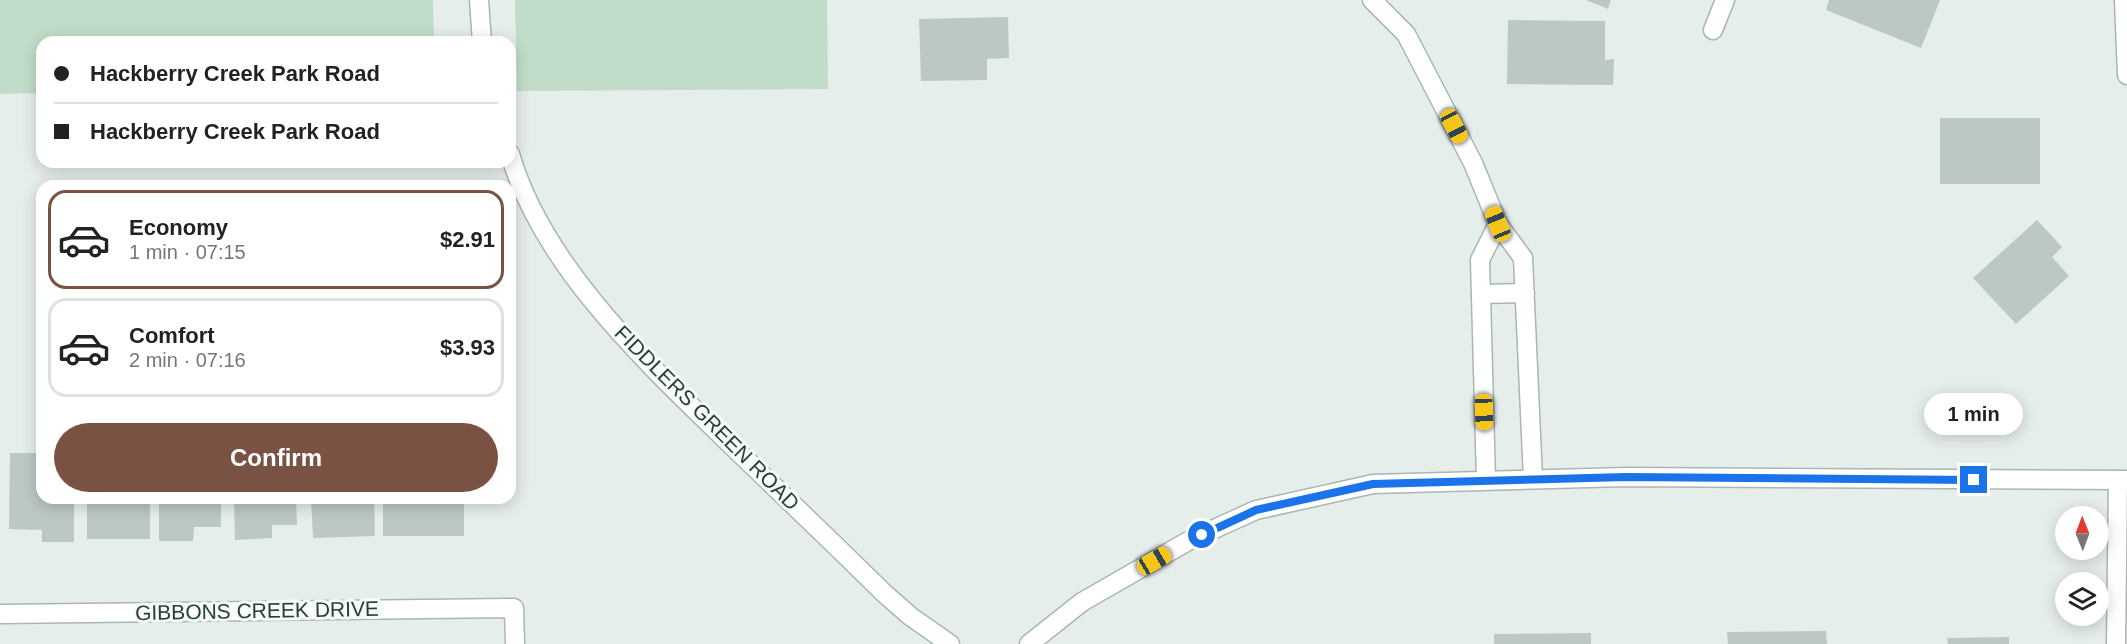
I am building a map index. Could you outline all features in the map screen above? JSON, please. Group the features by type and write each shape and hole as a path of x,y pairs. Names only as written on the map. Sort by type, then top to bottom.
{"street":[{"path":"479,0 482,36"},
{"path":"1372,0 1406,34 1473,163 1498,224 1523,258 1533,479"},
{"path":"1713,30 1725,0"},
{"path":"2124,0 2127,75"},
{"name":"FIDDLERS GREEN ROAD","path":"514,168 537,217 583,290 666,381 885,594 910,616 950,644"},
{"path":"1486,480 1480,260 1498,224"},
{"path":"1481,294 1525,292"},
{"path":"1029,644 1082,602 1190,540 1256,510 1373,484 1626,477 2122,480 2116,644"},
{"name":"GIBBONS CREEK DRIVE","path":"0,614 514,608 515,644"}],"green space":[{"path":"0,0 433,0 434,36 36,36 36,93 0,94"},
{"path":"515,0 827,0 828,89 517,91"}],"building":[{"path":"1586,0 1611,0 1608,9"},
{"path":"1829,0 1940,0 1921,48 1826,10"},
{"path":"1008,17 1009,58 987,59 987,80 921,81 919,19"},
{"path":"1508,20 1605,21 1605,60 1614,59 1613,85 1507,84"},
{"path":"1940,118 2040,118 2040,184 1940,184"},
{"path":"2037,220 2062,247 2052,257 2069,276 2016,324 1973,278"},
{"path":"10,453 36,453 36,504 74,504 74,542 42,542 42,530 9,529"},
{"path":"87,504 150,504 150,539 87,539"},
{"path":"159,504 221,504 221,527 194,527 193,541 159,541"},
{"path":"234,504 296,504 297,525 272,525 272,538 235,540"},
{"path":"311,504 374,504 375,536 313,538"},
{"path":"383,504 464,504 464,536 383,536"},
{"path":"1826,631 1827,644 1728,644 1727,632"},
{"path":"1591,633 1591,644 1494,644 1494,634"},
{"path":"2009,637 2009,644 1948,644 1947,638"}],"route":[{"path":"1202,535 1256,510 1373,484 1626,477 1974,480"}]}
